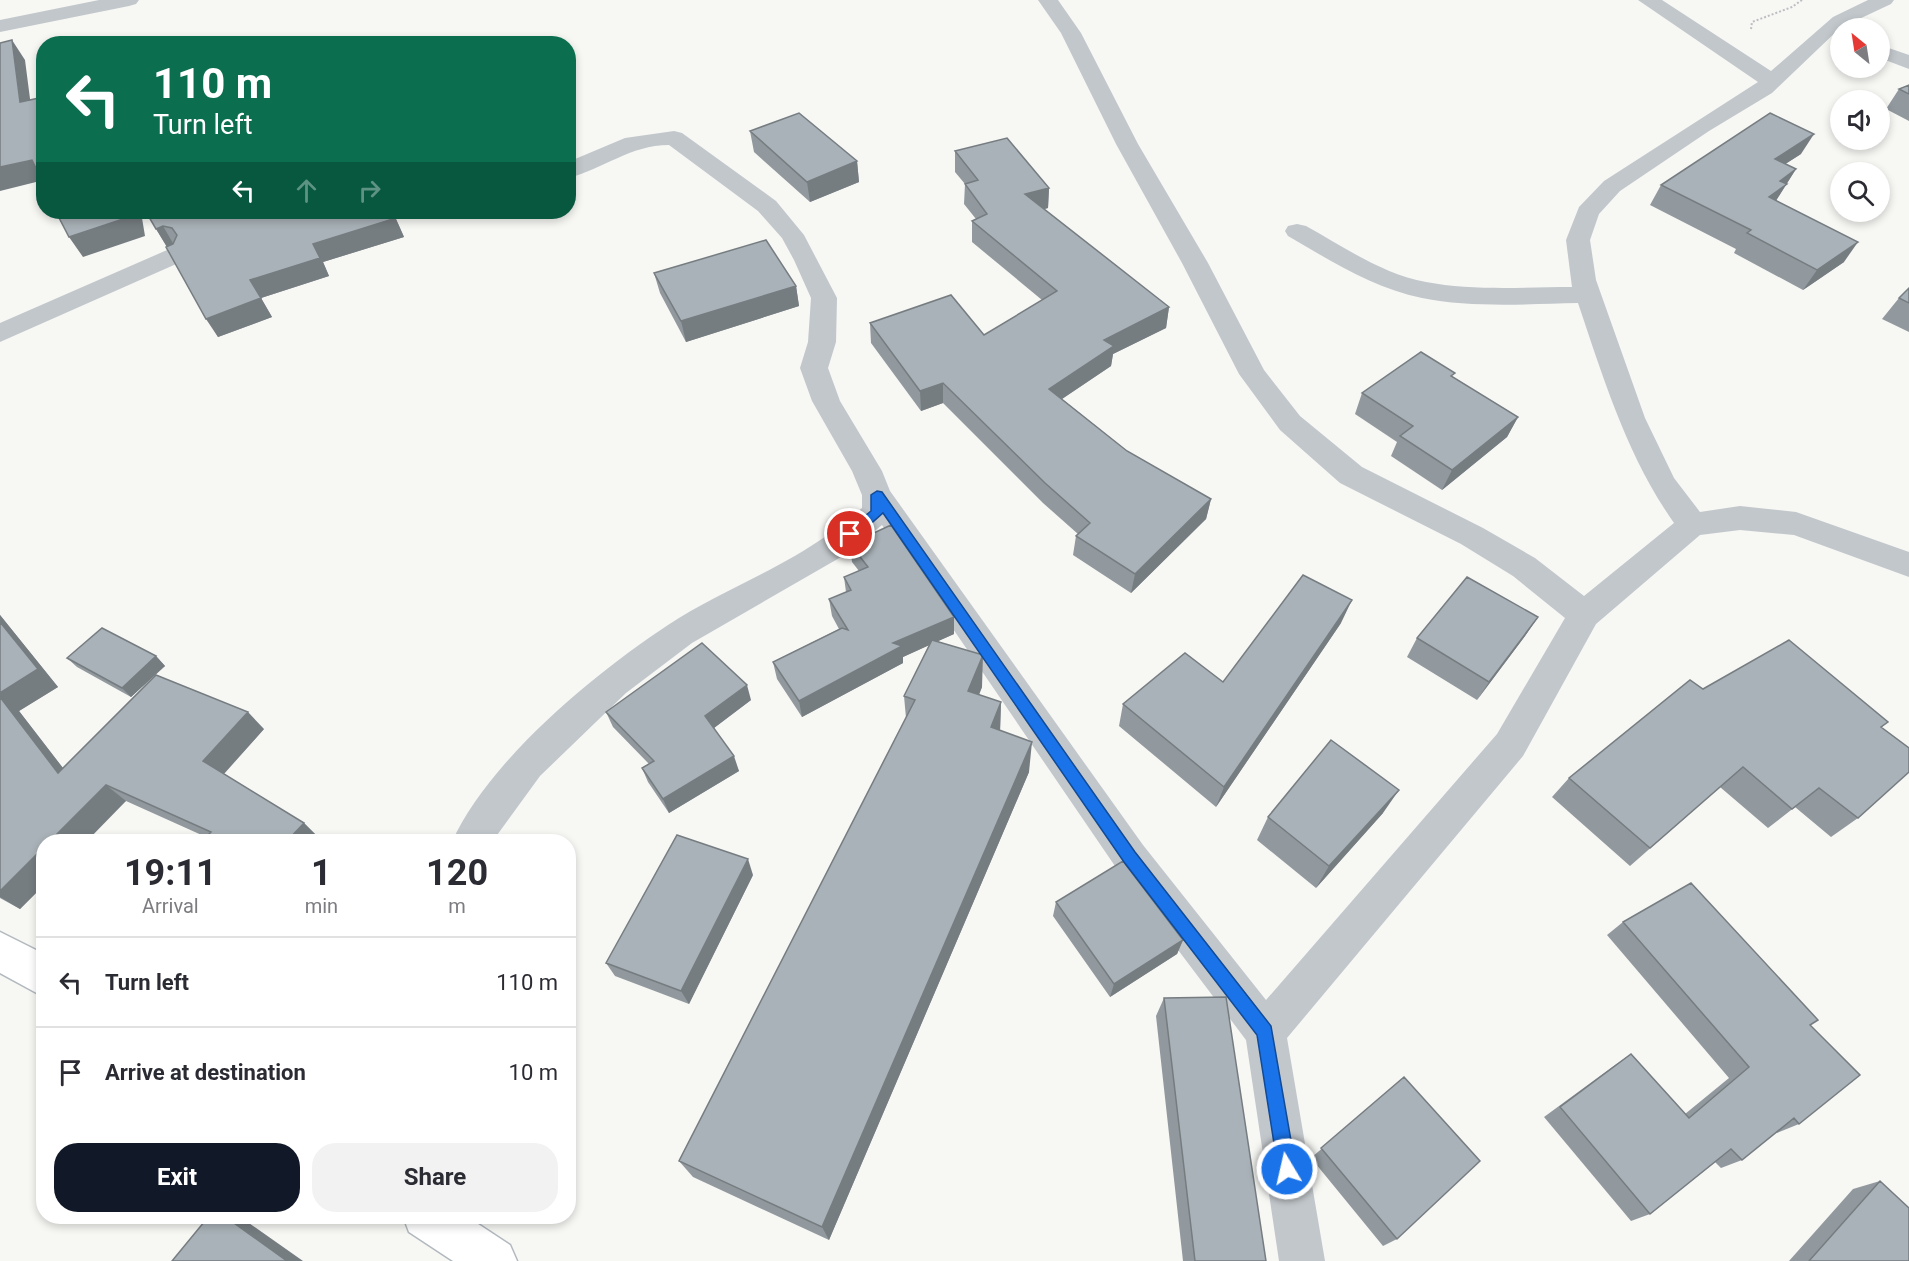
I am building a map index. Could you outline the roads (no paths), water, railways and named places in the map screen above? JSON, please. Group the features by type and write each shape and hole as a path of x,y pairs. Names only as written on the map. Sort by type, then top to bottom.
{"main road":[{"path":"0,951 36,972"},
{"path":"436,1224 481,1258"}],"street":[{"path":"1,24 129,0"},
{"path":"1048,0 1071,33 1127,144 1195,263 1253,374 1290,423 1352,475 1379,491 1472,536 1524,567 1584,615"},
{"path":"1648,0 1772,81"},
{"path":"1846,18 1884,0"},
{"path":"1692,525 1662,483 1631,418 1582,280 1578,240 1587,212 1612,186 1772,81 1830,36"},
{"path":"1890,55 1909,63"},
{"path":"576,167 605,152 657,137 674,138 767,206 792,235 824,298 822,342 814,368 826,401 867,471 877,495 1130,857 1265,1032 1302,1261"},
{"path":"1297,231 1367,272 1423,290 1507,296 1588,295"},
{"path":"0,333 174,255"},
{"path":"475,834 496,802 528,765 567,725 614,683 680,634 837,545 877,512 877,495"},
{"path":"1265,1032 1510,745 1584,615 1692,525 1740,518 1796,524 1909,565"}]}
